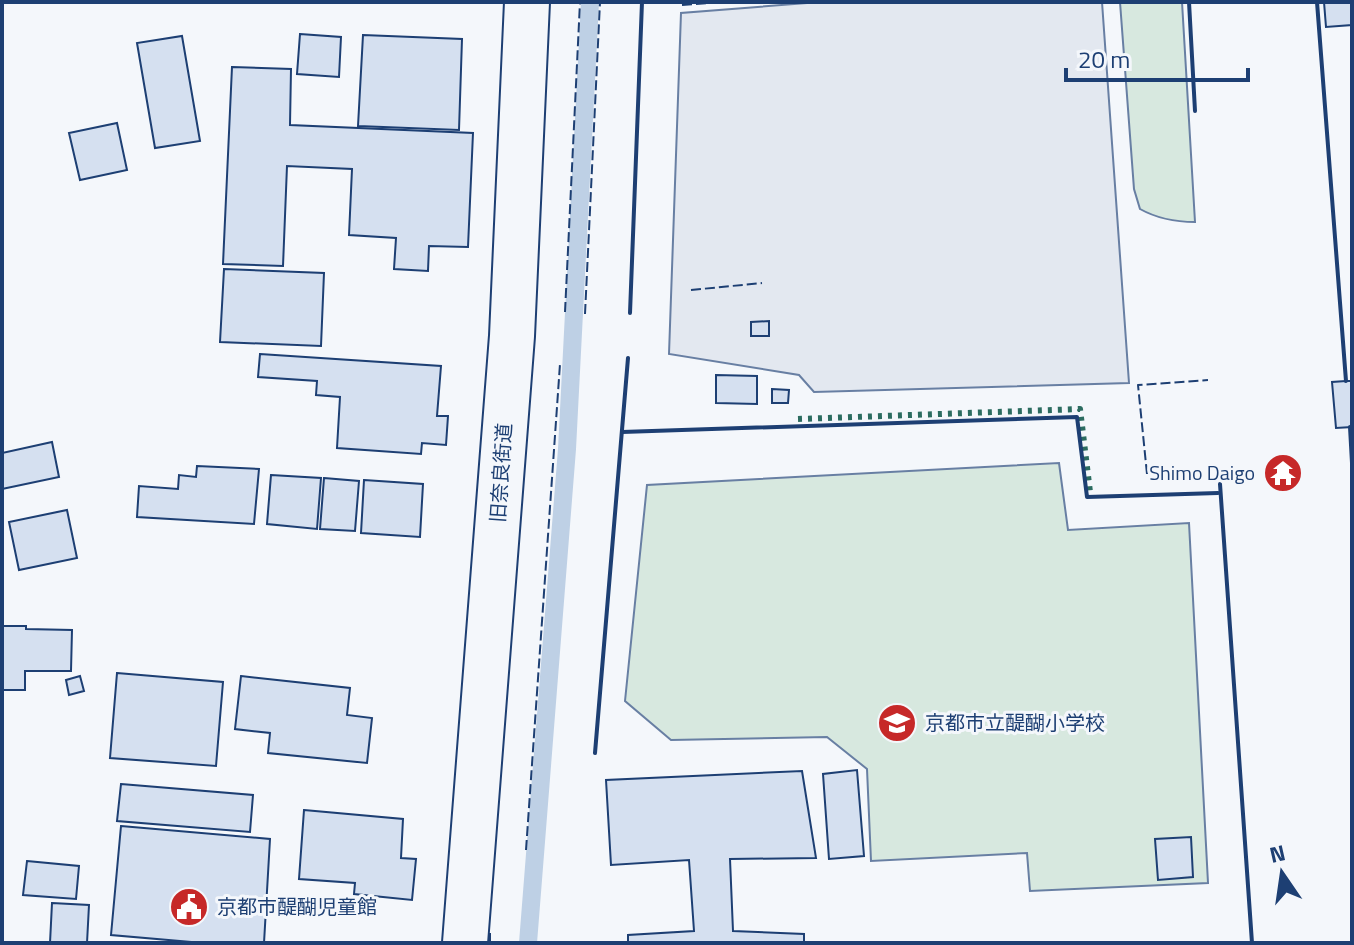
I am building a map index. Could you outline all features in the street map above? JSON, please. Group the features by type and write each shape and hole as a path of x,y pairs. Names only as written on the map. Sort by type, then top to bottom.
{"street":[{"name":"旧奈良街道","path":"465,943 512,336 527,2"}],"shaded area":[{"path":"820,2 1102,2 1129,383 814,392 799,375 669,354 681,13"},
{"path":"1120,2 1182,2 1195,222 1167,219 1140,209 1134,189"},
{"path":"1059,463 1068,530 1189,523 1208,883 1030,891 1027,853 871,861 867,769 827,737 671,740 625,701 647,485"}],"building":[{"path":"1324,2 1352,2 1352,25 1326,27"},
{"path":"300,34 341,37 339,77 297,74"},
{"path":"363,35 462,39 459,130 358,126"},
{"path":"182,36 200,141 155,148 137,43"},
{"path":"232,67 291,69 290,125 473,133 468,247 429,246 428,271 394,269 396,238 349,235 352,169 287,166 283,266 223,264"},
{"path":"117,123 127,170 80,180 69,133"},
{"path":"224,269 324,273 321,346 220,342"},
{"path":"769,321 769,336 751,336 751,322"},
{"path":"260,354 441,366 437,416 448,416 446,445 422,443 421,454 337,448 340,397 316,395 317,381 258,377"},
{"path":"716,375 757,376 757,404 716,403"},
{"path":"1352,381 1352,427 1336,428 1332,382"},
{"path":"772,389 789,390 788,403 772,403"},
{"path":"52,442 59,477 2,489 2,453"},
{"path":"197,466 259,469 254,524 137,517 139,486 178,489 179,475 196,477"},
{"path":"271,475 321,478 317,529 267,524"},
{"path":"324,478 359,481 355,531 320,529"},
{"path":"364,480 423,484 420,537 361,533"},
{"path":"67,510 77,558 19,570 9,522"},
{"path":"2,626 72,630 71,671 25,671 25,690 2,690"},
{"path":"117,673 223,682 216,766 110,758"},
{"path":"80,676 84,691 69,695 66,680"},
{"path":"241,676 350,688 347,715 372,718 367,763 268,753 270,733 235,729"},
{"path":"857,770 864,856 829,859 823,774"},
{"path":"802,771 816,858 730,859 733,931 804,934 804,943 628,943 628,935 694,931 689,860 611,865 606,780"},
{"path":"121,784 253,795 250,832 117,821"},
{"path":"304,810 403,819 401,858 416,859 412,900 354,894 355,883 299,879"},
{"path":"121,826 270,839 264,943 203,943 111,935"},
{"path":"1191,837 1193,877 1158,880 1155,839"},
{"path":"27,861 79,866 76,899 23,895"},
{"path":"52,903 89,905 87,943 50,943"}],"waterway":[{"path":"528,943 567,449 590,2"}],"hedge":[{"path":"798,419 1080,409 1090,492"}],"fence":[{"path":"565,312 580,2"},
{"path":"585,314 600,2"},
{"path":"682,5 725,2"},
{"path":"691,290 762,283"},
{"path":"526,850 560,364"},
{"path":"1147,474 1138,385 1208,380"},
{"path":"490,929 490,943"}],"wall":[{"path":"630,313 642,2"},
{"path":"1189,2 1195,111"},
{"path":"1317,2 1346,381"},
{"path":"595,753 628,358"},
{"path":"622,432 1077,417 1087,497 1218,493"},
{"path":"1350,427 1352,463"},
{"path":"1220,484 1252,943"}],"place":[{"name":"Shimo Daigo","path":"1283,473"},
{"name":"京都市立醍醐小学校","path":"897,723"},
{"name":"京都市醍醐児童館","path":"189,907"}]}
